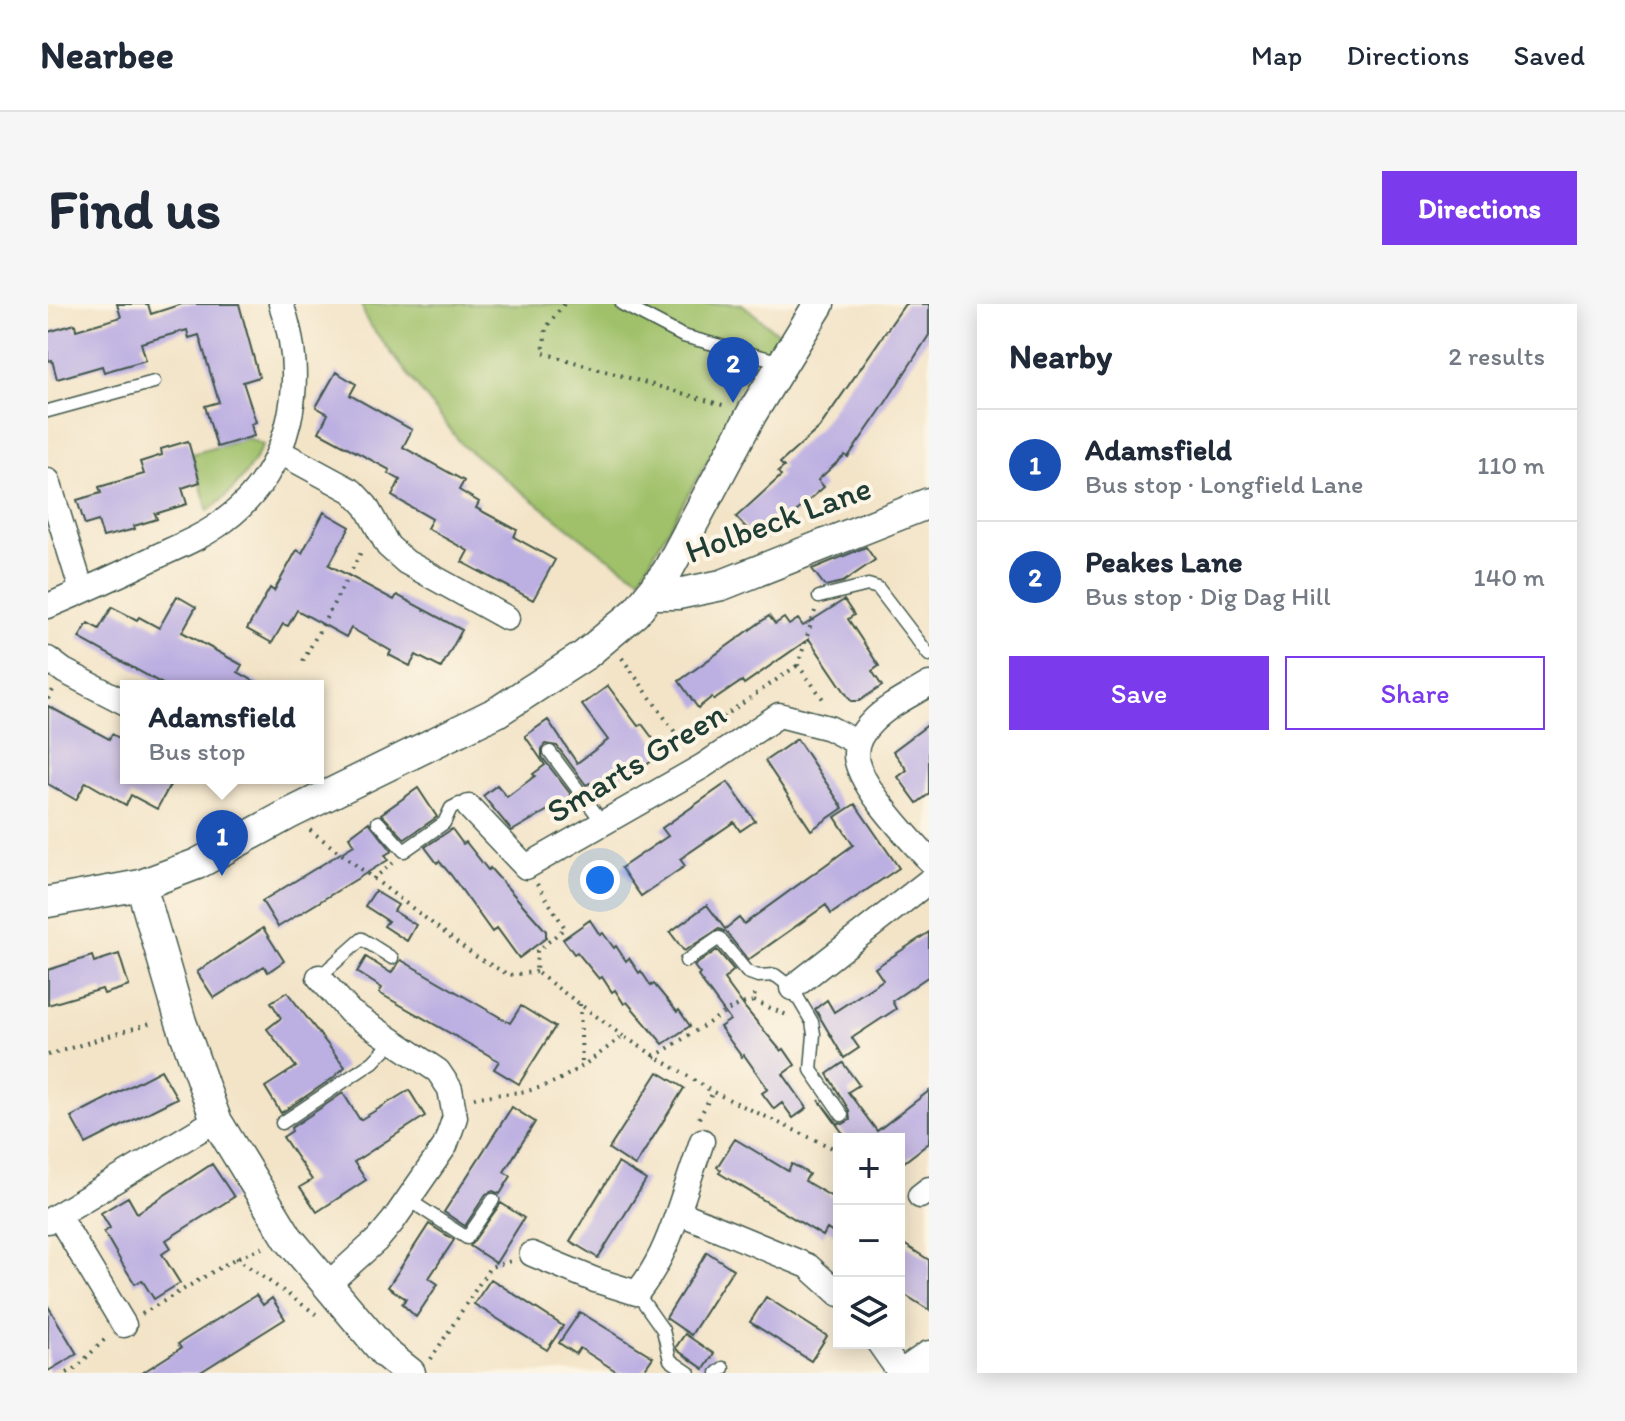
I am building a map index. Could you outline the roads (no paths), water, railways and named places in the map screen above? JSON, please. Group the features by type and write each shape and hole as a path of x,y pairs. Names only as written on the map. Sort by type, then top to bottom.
{"street":[{"path":"48,606 214,528 250,498 280,452 290,424 294,367 292,341 281,304"},
{"path":"48,902 141,885 197,864 289,814 497,712 545,684 619,628 652,594 667,572 752,413 819,304"},
{"path":"280,452 352,491 366,506 388,546 406,562 507,618"},
{"path":"48,481 82,591"},
{"name":"Holbeck Lane","path":"652,594 678,594 722,585 929,503"},
{"path":"48,659 64,671 120,700"},
{"path":"929,684 874,720 858,743 856,754 858,768 873,794 929,860"},
{"name":"Smarts Green","path":"469,807 526,867 703,766 779,715 829,728 858,743"},
{"path":"792,988 929,881"},
{"path":"141,885 179,1013 216,1120 288,1238 385,1353 419,1368"},
{"path":"319,977 350,1012 438,1071 450,1089 455,1117 449,1139 409,1200 378,1239 327,1285"},
{"path":"124,1325 53,1218 216,1120"},
{"path":"532,1254 595,1280 637,1293 666,1248 702,1141"},
{"path":"678,1212 808,1266 833,1289"},
{"path":"884,1349 903,1373 929,1356"}],"lane":[{"path":"622,304 683,336 782,362"},
{"path":"48,411 154,382"},
{"path":"819,597 868,585 878,588 929,655"},
{"path":"550,752 603,823"},
{"path":"378,822 404,851 444,823 451,808 459,804 469,807"},
{"path":"686,961 719,938 747,972 758,976 775,975 792,988 812,1022 811,1070 842,1115"},
{"path":"319,977 362,939 392,958"},
{"path":"282,1123 373,1062 394,1040"},
{"path":"409,1200 467,1238 493,1200"},
{"path":"637,1293 663,1330 670,1360 689,1373"}],"place":[{"name":"Peakes Lane","path":"733,403"},
{"name":"Adamsfield","path":"222,876"}]}
